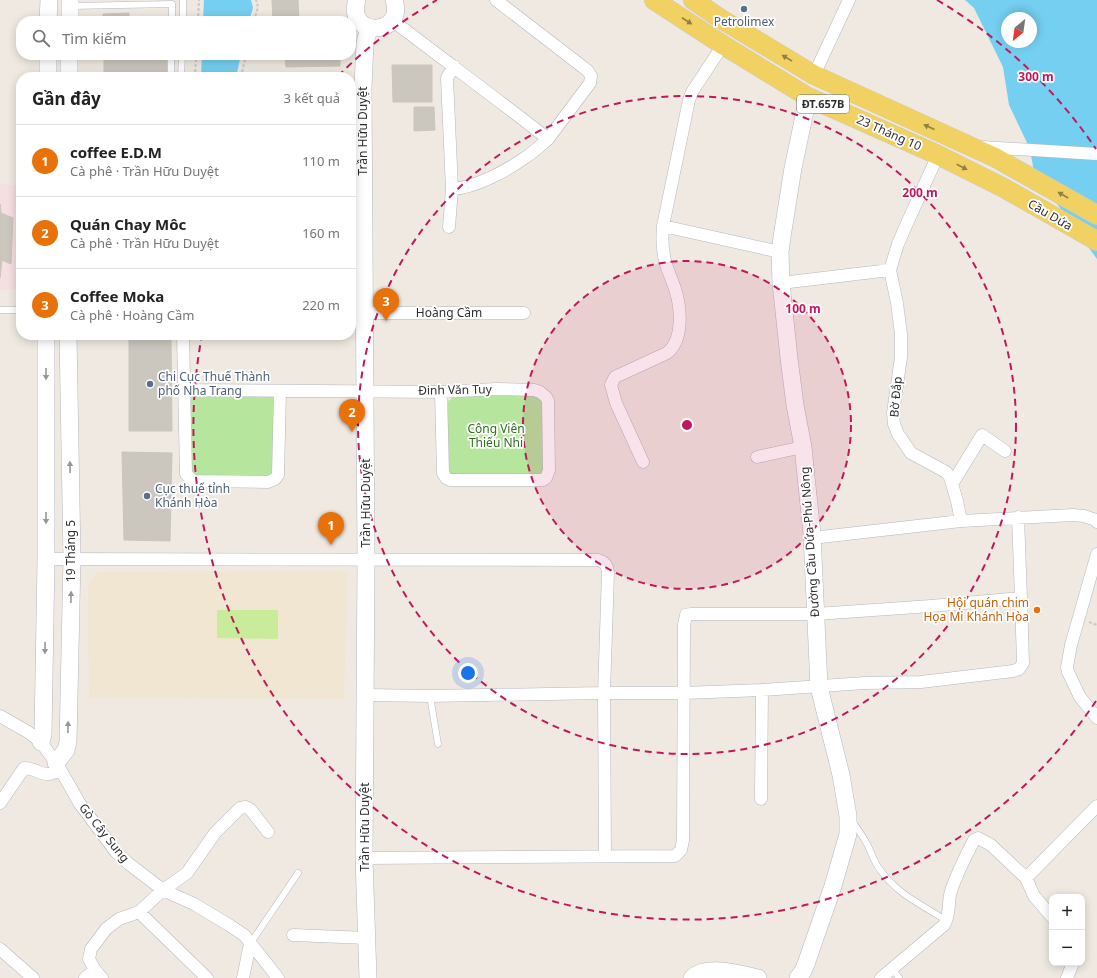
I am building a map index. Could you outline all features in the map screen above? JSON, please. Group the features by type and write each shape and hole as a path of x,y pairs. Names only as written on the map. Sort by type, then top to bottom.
{"main road":[{"name":"23 Tháng 10","path":"654,0 723,45 808,97 938,155 1004,188"},
{"name":"23 Tháng 10","path":"693,0 721,19 814,75 972,147 1014,159"},
{"path":"808,97 814,75"},
{"name":"Cầu Dứa","path":"1014,159 1097,215"},
{"name":"Cầu Dứa","path":"1004,188 1097,241"}],"street":[{"path":"48,16 49,0"},
{"path":"357,0 355,7 356,14 363,24 369,28 375,29 382,28 392,20 396,7 394,0"},
{"path":"452,189 471,186 527,157 548,139 590,82 591,76 588,71 496,0"},
{"path":"814,75 849,0"},
{"path":"392,20 548,139"},
{"name":"Trần Hữu Duyệt","path":"368,978 364,858 366,695 365,391 357,313 357,87 369,28"},
{"path":"643,462 616,403 611,386 615,377 667,353 674,347 678,336 679,308 675,289 664,258 662,240 663,226 689,100 692,92 723,45"},
{"path":"48,60 48,72"},
{"path":"69,72 70,60"},
{"path":"449,227 452,189 447,78 454,66"},
{"name":"Đường Cầu Dứa-Phú Nông","path":"798,978 806,964 833,886 848,834 848,816 841,775 819,687 812,538 803,447 795,404 780,252 793,168 808,97"},
{"path":"1014,159 1097,154"},
{"name":"Bờ Đắp","path":"938,155 908,220 898,244 890,270 897,303 901,334 900,357 893,413 894,424 898,434 911,453 946,472 952,484 961,521"},
{"path":"663,226 780,252"},
{"path":"782,283 890,270"},
{"name":"Hoàng Cầm","path":"357,313 524,313"},
{"name":"19 Tháng 5","path":"41,742 43,734 46,559 46,340"},
{"name":"19 Tháng 5","path":"58,766 66,750 68,742 70,677 72,558 68,340"},
{"path":"183,340 186,474 194,481 268,482 274,480 278,475 280,391"},
{"name":"Đinh Văn Tuy","path":"184,390 441,392 496,389 534,390 540,392 548,401 549,470 546,478 543,480 450,480 446,478 443,473 441,392"},
{"path":"952,484 982,435 1005,451"},
{"path":"757,457 803,447"},
{"path":"812,538 961,521 1018,517 1073,515 1084,516 1097,521"},
{"path":"366,695 430,696 684,693 819,687 865,683 922,682 1013,671 1019,669 1023,664 1018,517"},
{"path":"1097,554 1071,646 1067,667 1080,697 1097,718"},
{"path":"46,559 603,561 607,565 608,572 604,693 605,855"},
{"path":"364,858 605,855 675,856 681,850 683,840 684,625 686,615 816,614 1021,598"},
{"path":"44,676 70,677"},
{"path":"761,799 762,690"},
{"name":"Gò Cây Sung","path":"0,716 28,732 41,742 58,766 80,804 116,852 163,890 194,904 244,935 278,978"},
{"path":"0,803 24,768 29,768 48,775 55,773 58,766"},
{"path":"1026,878 1097,806"},
{"path":"85,978 98,974 89,960 91,949 106,929 119,919 139,912 163,890 187,873 215,832 240,808 246,807 250,809 268,832"},
{"path":"881,978 927,940 947,921 950,895 954,883 974,840 978,838 991,845 1026,878 1034,896 1049,914"},
{"path":"139,912 206,978"},
{"path":"293,935 367,938"},
{"path":"242,978 250,944"},
{"path":"0,949 33,978"},
{"path":"1067,978 1072,966"},
{"path":"692,978 696,974 708,971 728,972 758,978"}],"lane":[{"path":"183,0 183,16"},
{"path":"70,9 172,4 172,16"},
{"path":"171,60 171,72"},
{"path":"181,72 182,60"},
{"path":"0,310 16,310"},
{"path":"430,696 438,744"},
{"path":"848,816 868,845 873,860 894,886 947,921"},
{"path":"250,944 298,873"},
{"path":"892,968 899,978"}],"path":[{"path":"198,16 199,0"},
{"path":"255,16 258,7 256,0"},
{"path":"195,72 196,60"},
{"path":"241,72 245,60"}],"shaded area":[{"path":"0,184 16,185 16,289 0,290"},
{"path":"347,571 344,699 89,698 88,585 98,572"}],"green space":[{"path":"191,395 275,396 273,474 269,476 195,476 192,473"},
{"name":"Công Viên Thiếu Nhi","path":"455,396 539,396 543,402 544,472 538,475 452,476 447,472 448,401"},
{"path":"217,610 278,610 278,639 217,638"}],"water":[{"path":"204,0 251,0 253,8 251,16 203,16"},
{"path":"965,0 1097,0 1097,259 1034,172 1030,149 1009,105 1003,67 974,8"},
{"path":"202,60 240,60 237,72 201,72"}],"building":[{"path":"272,0 298,0 299,16 273,16"},
{"path":"129,13 129,16 103,16 103,14"},
{"path":"104,60 166,60 167,72 104,72"},
{"path":"285,60 340,60 340,66 286,67"},
{"path":"392,65 432,65 432,102 393,102"},
{"path":"414,107 434,107 435,130 414,131"},
{"path":"0,204 1,213 13,218 11,264 2,260 0,278"},
{"name":"Chi Cục Thuế Thành phố Nha Trang","path":"129,340 171,340 172,431 129,431"},
{"name":"Cục thuế tỉnh Khánh Hòa","path":"122,452 172,453 170,541 124,540"}],"place":[{"name":"Petrolimex","path":"744,9"},
{"name":"Coffee Moka","path":"386,321"},
{"name":"Chi Cục Thuế Thành phố Nha Trang","path":"150,384"},
{"name":"Quán Chay Môc","path":"352,432"},
{"name":"Cục thuế tỉnh Khánh Hòa","path":"147,496"},
{"name":"coffee E.D.M","path":"331,545"},
{"name":"Hội quán chim Họa Mi Khánh Hòa","path":"1037,610"}]}
